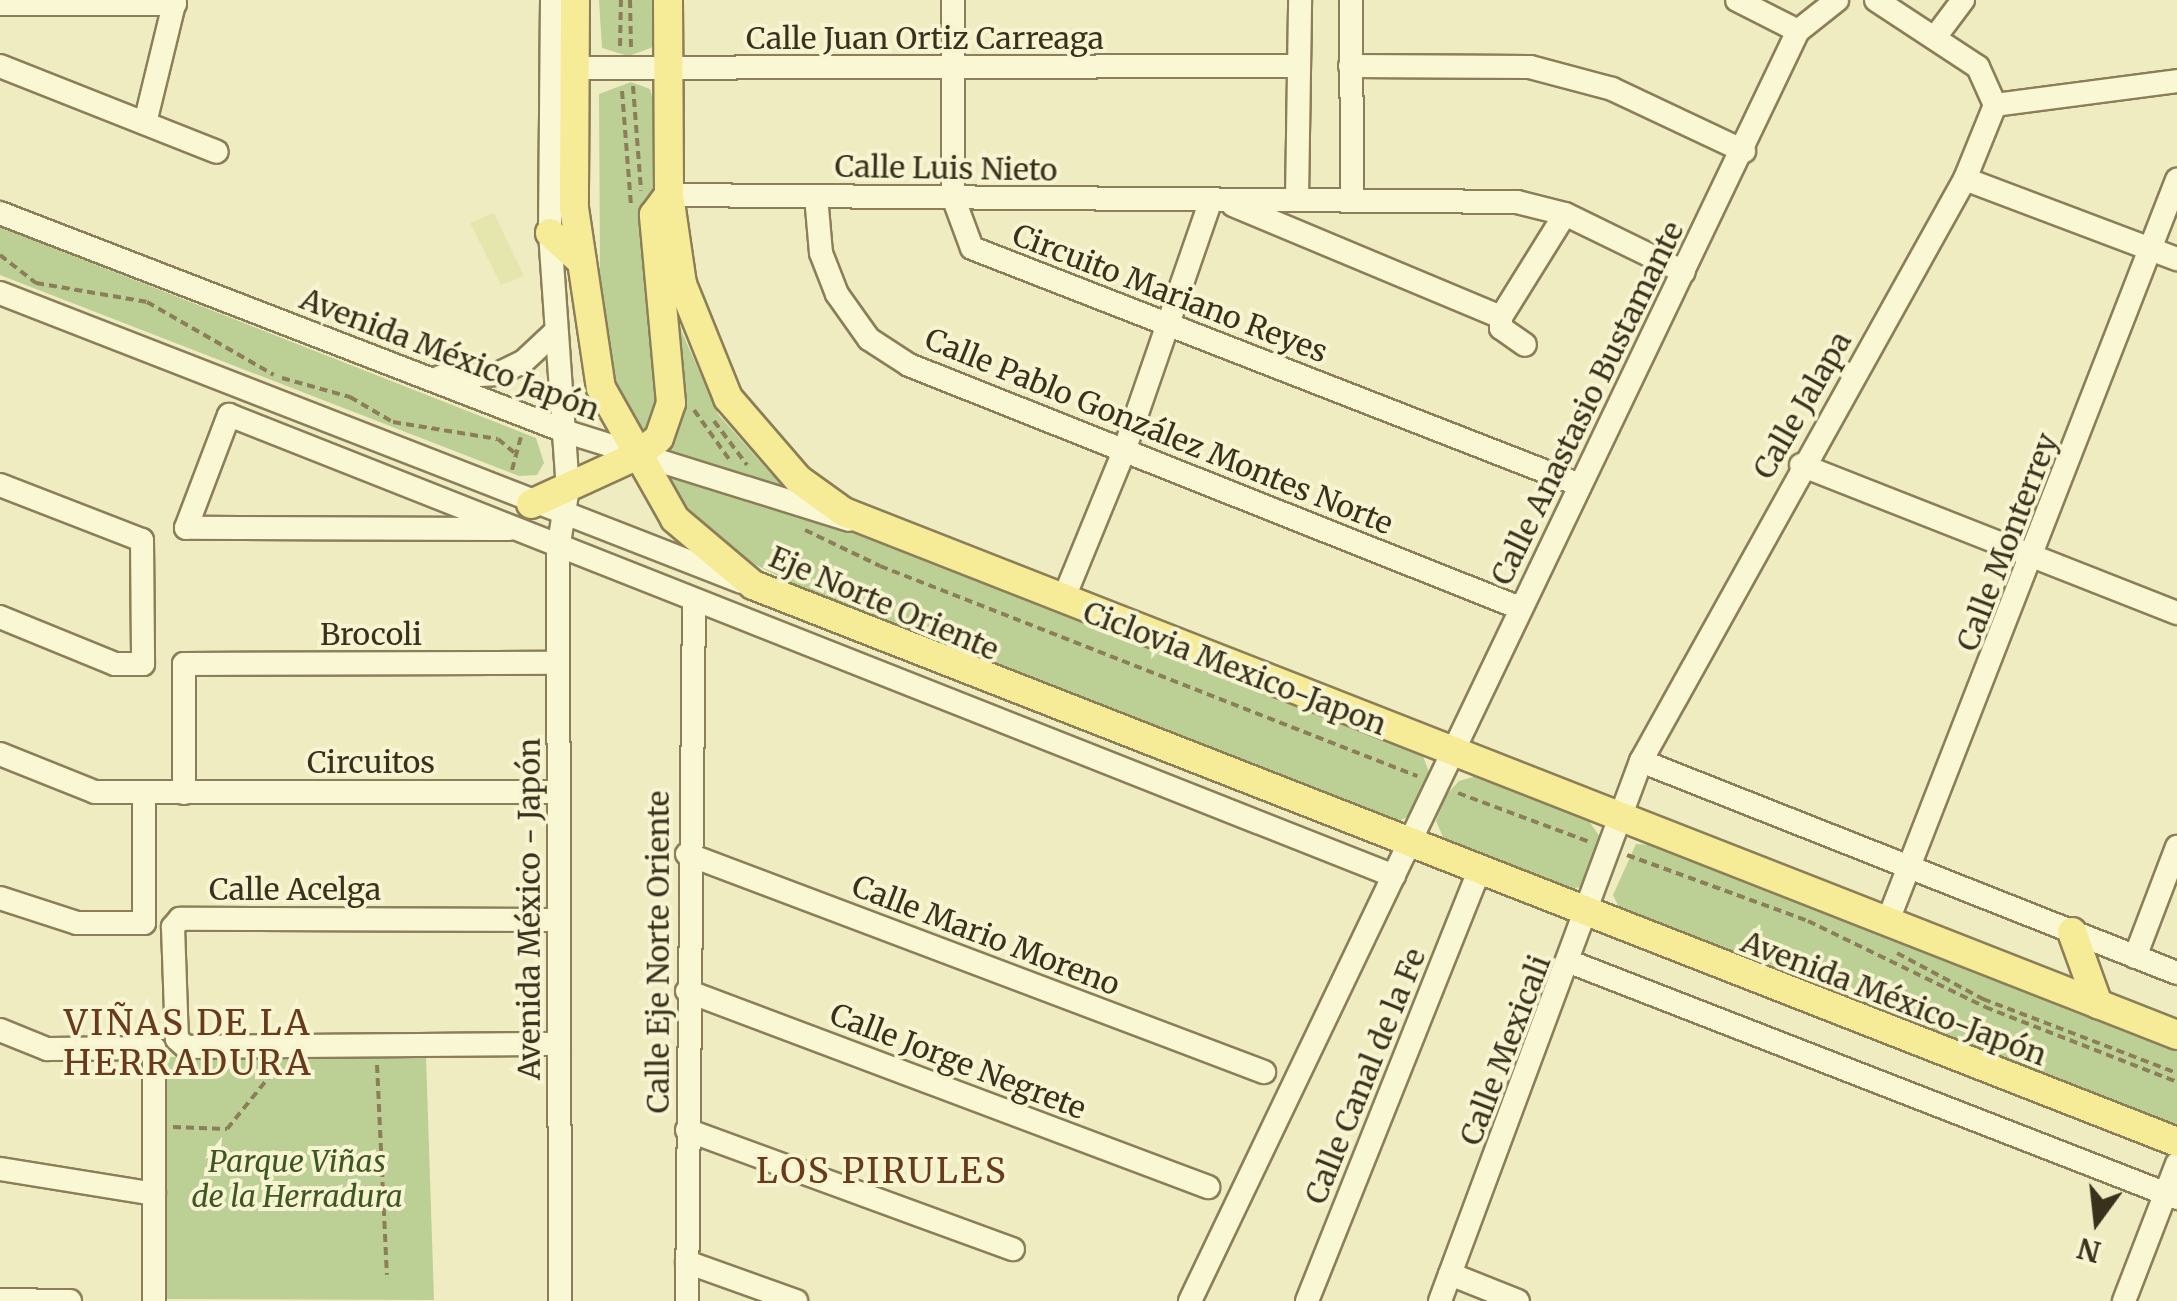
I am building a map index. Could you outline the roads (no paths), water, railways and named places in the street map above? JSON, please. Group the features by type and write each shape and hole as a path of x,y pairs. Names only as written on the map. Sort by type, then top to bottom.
{"main road":[{"name":"Eje Norte Oriente","path":"575,0 563,68 574,208 601,388 675,520 752,586 1588,916"},
{"path":"531,504 636,456 659,438 671,403 654,215 668,69 668,0"},
{"path":"655,194 682,284 728,398 798,479 878,540 1063,600 1618,818 1884,933 2098,1004 2177,1035"},
{"path":"550,233 582,262"},
{"name":"Avenida México-Japón","path":"1588,916 2177,1142"},
{"path":"2072,932 2098,1004"}],"street":[{"name":"Avenida México - Japón","path":"552,0 563,68 550,233 568,488 558,549 560,1301"},
{"name":"Circuito Mariano Reyes","path":"953,0 952,197 972,248 1580,485"},
{"path":"1297,199 1300,0"},
{"path":"1351,0 1352,198"},
{"path":"1736,0 1798,31"},
{"name":"Calle Anastasio Bustamante","path":"1190,1301 1408,846 1445,788 1450,750 1744,151 1798,31 1837,0"},
{"path":"1876,0 1978,67 1995,106 2177,80"},
{"path":"1936,36 1963,0"},
{"path":"0,4 175,2 145,124"},
{"path":"0,66 217,152"},
{"name":"Calle Juan Ortiz Carreaga","path":"563,68 953,70 1298,66"},
{"path":"1350,66 1530,68 1612,90 1744,151"},
{"name":"Calle Jalapa","path":"1618,818 1641,760 1801,466 1965,179 1995,106"},
{"path":"1965,179 2177,259"},
{"name":"Calle Monterrey","path":"1884,933 2035,558 2177,180"},
{"name":"Calle Luis Nieto","path":"655,194 1517,202 1566,214 1684,272"},
{"name":"Calle Pablo González Montes Norte","path":"816,196 821,254 837,294 869,339 910,366 1520,608"},
{"path":"1063,600 1124,451 1216,200"},
{"name":"Calle Luis Nieto","path":"1216,200 1500,317"},
{"name":"Avenida México Japón","path":"0,213 567,432 772,494 878,540"},
{"path":"1525,345 1500,328 1500,317 1566,214"},
{"path":"0,293 565,518 752,586"},
{"path":"418,375 462,380 498,374 523,362 556,331"},
{"path":"508,529 186,528 229,415 694,604 1394,876"},
{"path":"1801,466 2177,613"},
{"path":"0,485 142,540 143,664 114,664 0,618"},
{"name":"Calle Eje Norte Oriente","path":"687,1301 687,854 694,604"},
{"name":"Brocoli","path":"184,792 184,664 558,663"},
{"name":"Circuitos","path":"0,754 95,792 559,792"},
{"path":"1641,760 2177,973"},
{"path":"0,898 77,923 144,922 144,794"},
{"name":"Calle Mexicali","path":"1440,1301 1588,916 1618,818"},
{"path":"2135,957 2177,847"},
{"name":"Calle Mario Moreno","path":"687,854 1264,1072"},
{"name":"Calle Canal de la Fe","path":"1308,1301 1478,873"},
{"name":"Calle Acelga","path":"559,920 180,918 174,927 177,1039 186,1047 559,1044"},
{"path":"1570,962 2171,1196"},
{"name":"Calle Jorge Negrete","path":"687,992 1208,1187"},
{"path":"0,1030 47,1049 154,1048 154,1300"},
{"path":"687,1130 1013,1249"},
{"path":"2124,1301 2171,1196 2177,1164"},
{"path":"0,1169 154,1194"},
{"path":"687,1262 796,1301"},
{"path":"1450,1274 1518,1301"},
{"path":"0,1300 70,1301"}],"district":[{"name":"VIÑAS DE LA HERRADURA","path":"188,1043"},
{"name":"LOS PIRULES","path":"882,1171"}],"park label":[{"name":"Parque Viñas de la Herradura","path":"297,1178"}]}
